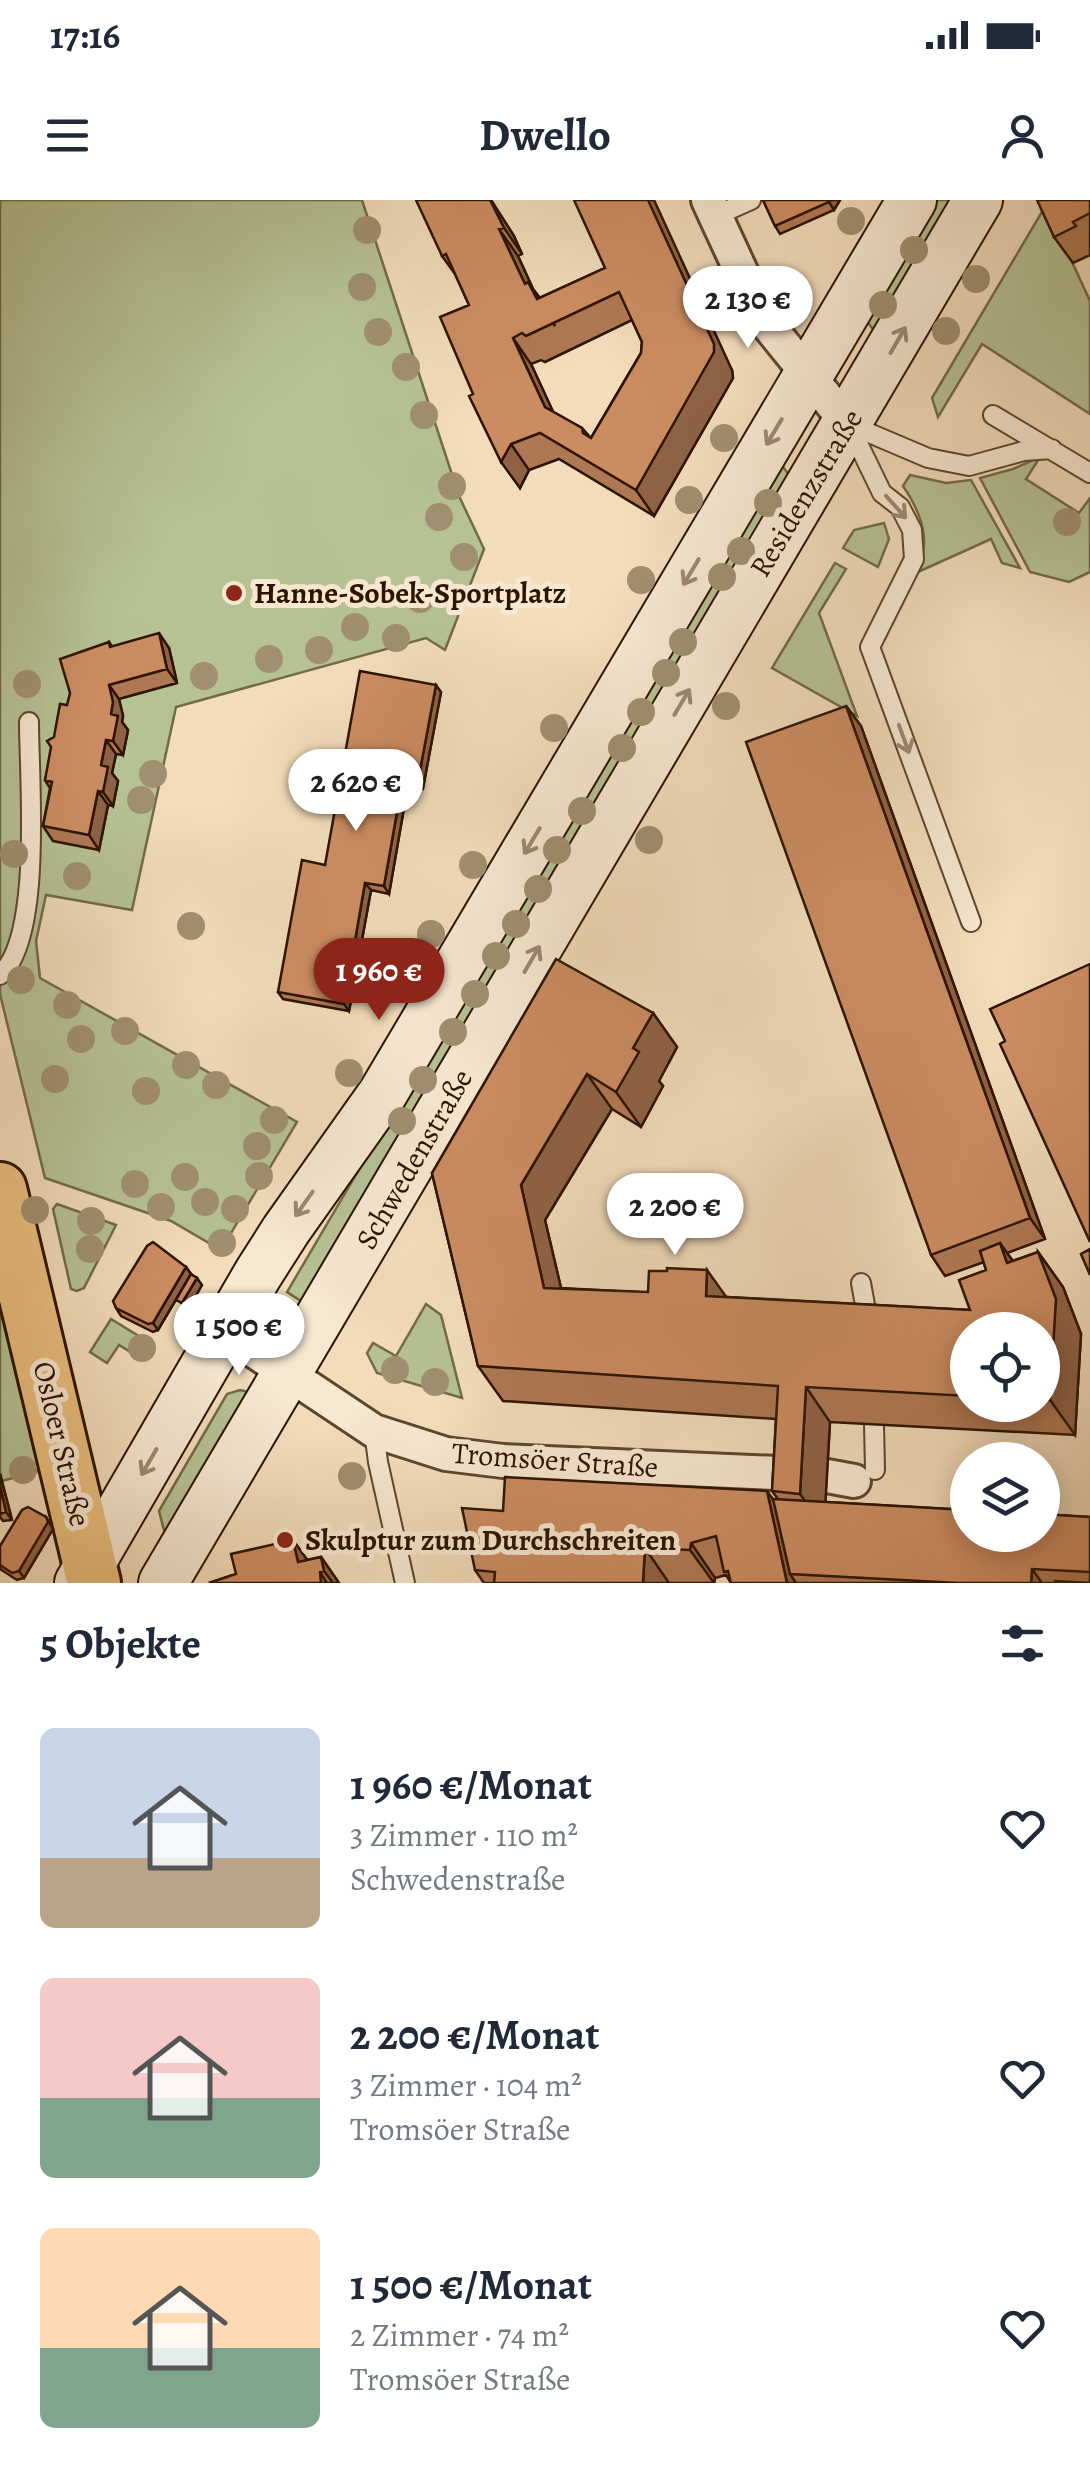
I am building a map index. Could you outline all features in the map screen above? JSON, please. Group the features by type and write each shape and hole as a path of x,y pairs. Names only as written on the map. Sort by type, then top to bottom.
{"main road":[{"name":"Residenzstraße","path":"633,786 978,200"},
{"name":"Residenzstraße","path":"582,757 808,376 906,202"},
{"name":"Schwedenstraße","path":"87,1577 224,1331 286,1230 383,1093 582,757"},
{"name":"Schwedenstraße","path":"164,1583 633,786"},
{"name":"Osloer Straße","path":"0,1189 87,1577"}],"street":[{"path":"712,208 762,319 848,424"},
{"name":"Tromsöer Straße","path":"224,1331 374,1430 446,1454 502,1461 842,1479"}],"lane":[{"path":"712,208 751,200"},
{"path":"993,414 1090,473"},
{"path":"848,424 928,458 969,466 1024,451 1052,449"},
{"path":"848,424 882,492 900,507 912,530 914,559 870,647 970,922"},
{"path":"0,975 15,956 30,892 29,722"},
{"path":"861,1283 871,1338"},
{"path":"842,1479 874,1424"},
{"path":"374,1430 404,1583"}],"green space":[{"name":"Hanne-Sobek-Sportplatz","path":"0,200 362,200 459,496 484,549 445,650 426,638 176,707 132,910 46,895 36,941 40,978 297,1122 221,1250 171,1221 45,1178 0,994"},
{"path":"931,200 958,200 878,336 863,316"},
{"path":"1046,205 1090,301 1090,414 982,344 938,417 932,398"},
{"path":"1040,457 1026,479 1079,513 1090,498 1090,572 1069,582 1030,572 980,478"},
{"path":"777,459 793,480 307,1305 287,1292"},
{"path":"910,475 946,483 971,480 1020,568 1002,563 991,539 918,572 924,538 920,517 903,486"},
{"path":"884,523 889,539 878,567 843,548 854,530"},
{"path":"835,563 846,569 819,613 857,716 772,668"},
{"path":"57,1204 116,1225 84,1288 77,1291 71,1289 53,1209"},
{"path":"0,1291 42,1470 2,1481 0,1472"},
{"path":"426,1304 441,1315 462,1398 377,1373 367,1353 373,1343 396,1356"},
{"path":"111,1319 150,1343 140,1358 119,1345 107,1363 90,1352"},
{"path":"249,1392 167,1542 159,1511 227,1394"}],"building":[{"path":"416,200 490,200 525,284 528,282 537,299 605,268 574,200 648,200 714,344 714,352 636,490 540,433 511,444 501,462 469,396 473,394 440,317 469,305 446,254 442,256","holes":["619,292 642,342 641,353 591,438 582,428 545,407 513,338 522,333 526,336"]},
{"path":"763,200 831,200 775,226"},
{"path":"1037,200 1090,200 1090,213 1073,222 1076,226 1054,237"},
{"path":"159,633 167,669 109,685 111,714 118,716 113,741 106,740 101,765 108,767 103,792 98,791 89,835 43,826 52,782 45,780 51,747 47,741 54,737 60,704 67,705 70,693 60,659 109,642 110,647"},
{"path":"360,671 436,685 418,781 403,778 384,886 365,883 344,1004 278,992 302,860 325,865"},
{"path":"846,706 1030,1218 931,1255 746,742"},
{"path":"556,959 653,1013 633,1048 639,1052 616,1092 587,1074 521,1185 544,1288 648,1292 649,1271 707,1270 706,1296 970,1310 959,1280 986,1270 980,1251 1000,1243 1007,1263 1038,1252 1056,1299 1055,1312 950,1312 950,1395 806,1387 800,1494 772,1491 778,1386 478,1366 432,1173"},
{"path":"1090,964 1090,1242 1000,1044 1005,1041 990,1009"},
{"path":"153,1242 186,1267 153,1323 148,1324 116,1308 113,1301"},
{"path":"1090,1249 1090,1275 1081,1254"},
{"path":"191,1274 197,1278 182,1303 176,1300"},
{"path":"505,1477 767,1491 787,1583 731,1583 728,1571 724,1572 716,1536 691,1543 690,1550 645,1548 643,1583 494,1583 495,1572 475,1570 462,1508 503,1511"},
{"path":"0,1486 6,1512 0,1514"},
{"path":"773,1499 950,1509 950,1552 1060,1552 1060,1515 1090,1517 1090,1572 1032,1569 1031,1583 790,1574"},
{"path":"28,1507 48,1522 19,1571 12,1573 0,1565 0,1546 22,1510"},
{"path":"293,1540 298,1562 321,1557 321,1583 209,1583 236,1574 231,1554"}],"place":[{"name":"Hanne-Sobek-Sportplatz","path":"234,593"},
{"name":"Skulptur zum Durchschreiten","path":"285,1540"}]}
